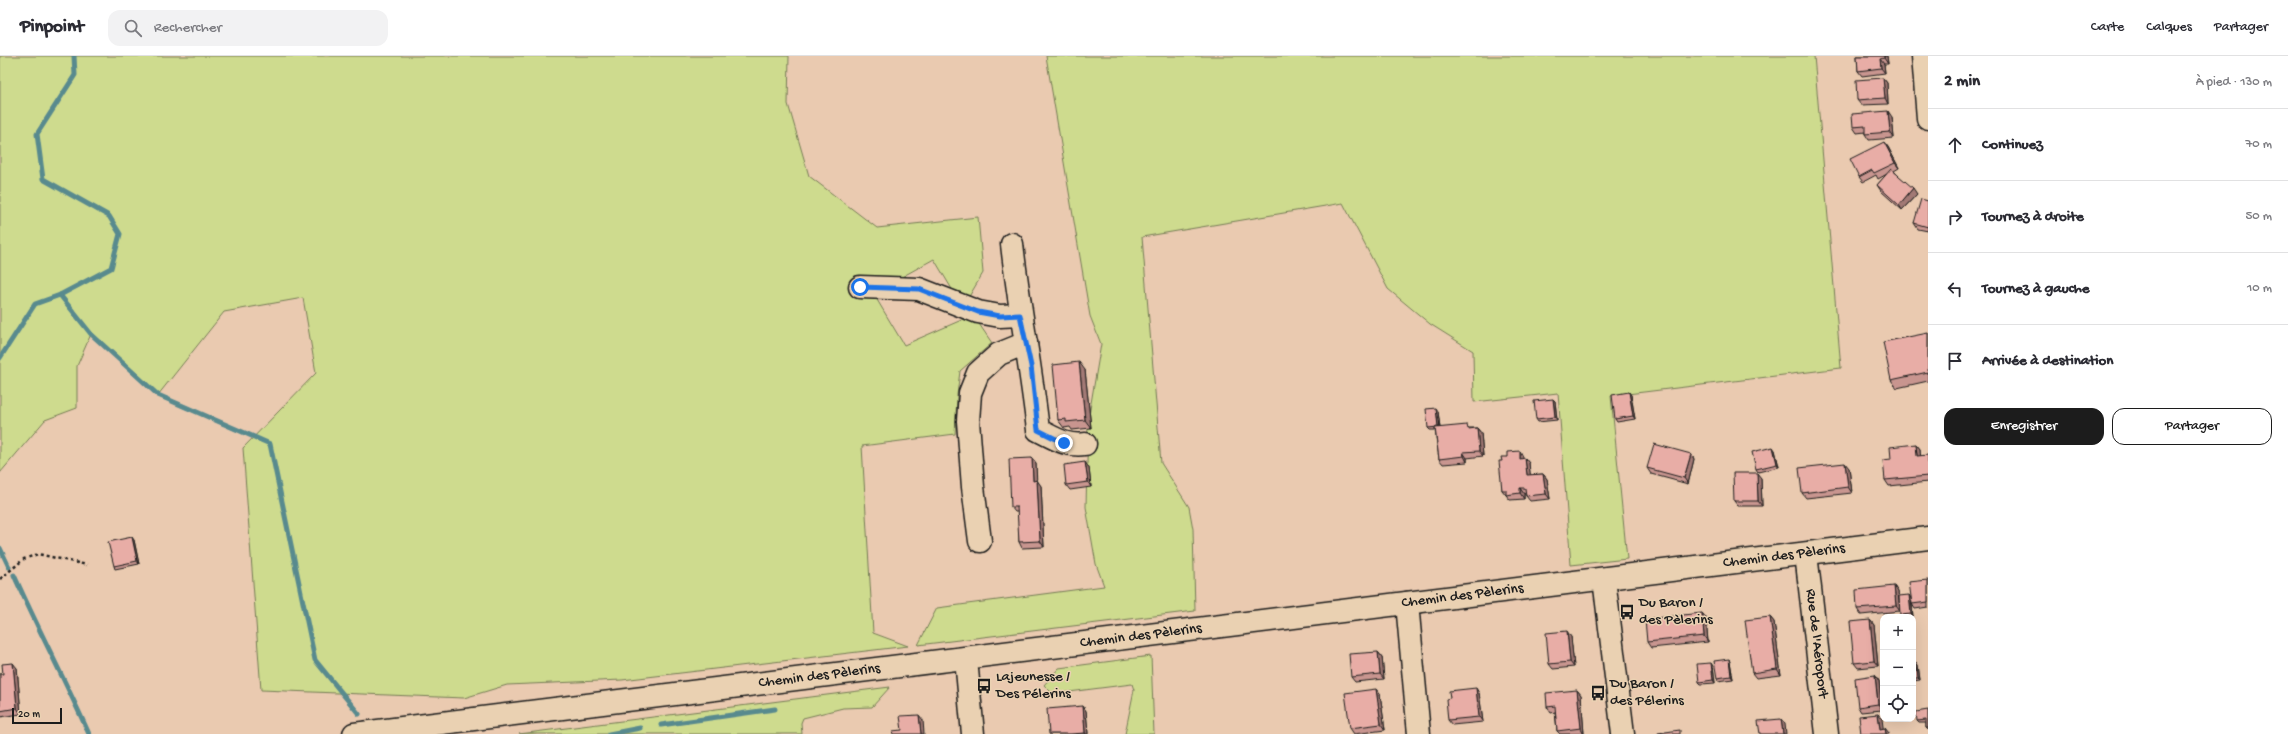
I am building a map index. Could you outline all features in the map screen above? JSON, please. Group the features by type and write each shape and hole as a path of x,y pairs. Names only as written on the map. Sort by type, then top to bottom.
{"street":[{"path":"1922,56 1928,118"},
{"path":"1012,244 1020,315 1026,343 1038,430 1064,443 1074,445 1085,444"},
{"path":"860,287 919,289 978,312 1000,316 1020,315"},
{"path":"980,541 975,519 972,480 968,410 970,394 978,373 988,363 999,354 1026,343"},
{"name":"Chemin des Pèlerins","path":"354,734 1928,538"},
{"name":"Rue de l'Aéroport","path":"1806,554 1827,734"},
{"path":"1604,579 1623,734"},
{"path":"1407,603 1419,734"},
{"path":"966,659 973,734"}],"path":[{"path":"0,578 24,559 38,554 87,565"}],"green space":[{"path":"0,56 789,56 788,104 809,176 877,228 978,217 983,273 967,300 959,301 934,259 873,293 904,345 973,315 992,343 960,371 955,434 862,446 873,633 908,646 622,680 507,685 464,698 261,690 243,448 316,373 303,298 224,312 158,395 91,334 77,366 77,408 45,420 0,473"},
{"path":"1046,56 1814,56 1841,368 1611,396 1627,559 1571,565 1558,393 1474,402 1473,351 1430,324 1388,289 1343,203 1142,237 1161,463 1189,507 1193,529 1195,611 918,645 937,608 1104,586 1096,564 1086,507 1088,421 1101,344 1090,316"},
{"path":"1151,656 1154,734 1125,734 1134,690 1132,684 1053,694 1044,685 1059,668"},
{"path":"890,687 872,707 843,708 803,718 801,723 802,734 519,734"}],"building":[{"path":"1857,56 1884,56 1884,58 1880,59 1881,68 1858,71"},
{"path":"1883,78 1885,98 1857,100 1856,80"},
{"path":"1888,111 1890,132 1865,134 1865,126 1853,127 1852,114"},
{"path":"1884,142 1895,163 1874,173 1872,170 1859,177 1850,159"},
{"path":"1891,169 1913,188 1899,205 1877,185"},
{"path":"1921,199 1928,201 1928,227 1914,223"},
{"path":"1928,333 1928,372 1891,380 1883,342"},
{"path":"1079,362 1085,420 1066,422 1066,419 1058,420 1053,365"},
{"path":"1629,392 1633,416 1615,419 1612,395"},
{"path":"1553,399 1555,417 1536,419 1534,401"},
{"path":"1436,408 1438,427 1428,428 1426,409"},
{"path":"1467,425 1468,429 1477,428 1479,451 1463,452 1464,456 1439,459 1435,428"},
{"path":"1654,444 1691,454 1684,478 1647,468"},
{"path":"1916,444 1917,456 1928,455 1928,476 1885,480 1883,460 1891,459 1890,447"},
{"path":"1773,447 1777,464 1756,469 1752,452"},
{"path":"1520,451 1520,459 1525,458 1527,475 1543,474 1546,494 1526,496 1525,488 1520,488 1520,493 1506,495 1506,490 1502,490 1499,461 1502,461 1501,457 1508,457 1508,452"},
{"path":"1032,458 1033,481 1037,480 1040,541 1019,542 1017,507 1011,507 1009,459"},
{"path":"1085,462 1088,482 1066,485 1064,465"},
{"path":"1845,463 1848,487 1802,493 1799,468"},
{"path":"1733,473 1757,473 1758,501 1734,501"},
{"path":"132,537 137,561 114,566 108,542"},
{"path":"1928,580 1928,602 1912,604 1909,582"},
{"path":"1894,586 1896,606 1857,609 1856,590"},
{"path":"1909,595 1911,614 1900,614 1899,596"},
{"path":"1702,613 1704,636 1647,642 1645,619"},
{"path":"1770,617 1777,669 1752,673 1745,620"},
{"path":"1870,620 1874,661 1854,663 1850,622"},
{"path":"1567,631 1570,662 1549,664 1546,633"},
{"path":"1378,652 1380,674 1351,677 1349,654"},
{"path":"1729,659 1731,676 1717,678 1714,661"},
{"path":"1916,662 1918,678 1916,678"},
{"path":"13,663 17,708 0,711 0,674 3,674 2,664"},
{"path":"1711,663 1713,680 1699,682 1697,664"},
{"path":"1875,675 1878,704 1858,707 1855,678"},
{"path":"1476,688 1479,717 1448,720 1446,699 1450,698 1449,691"},
{"path":"1376,689 1381,724 1350,728 1345,693"},
{"path":"1577,690 1581,728 1557,731 1555,706 1547,707 1546,693"},
{"path":"1083,706 1085,733 1049,734 1047,709"},
{"path":"1928,710 1928,728 1926,728 1926,720 1917,721 1916,712"},
{"path":"1878,714 1880,729 1885,728 1886,734 1861,734 1859,716"},
{"path":"919,715 921,734 893,734 892,731 902,730 900,716"},
{"path":"1781,719 1783,734 1760,734 1758,721"},
{"path":"1680,730 1680,734 1658,734 1658,733"}],"waterway":[{"path":"0,358 35,304 60,295 111,268 120,234 109,216 43,179 37,134 75,75 74,56"},
{"path":"60,295 91,334 158,395 270,444 315,660 359,714"},
{"path":"0,548 9,567"},
{"path":"14,575 89,734"},
{"path":"661,725 775,709"},
{"path":"609,734 640,728"}],"place":[{"name":"Du Baron / des Pèlerins","path":"1627,612"},
{"name":"Lajeunesse / Des Pélerins","path":"984,686"},
{"name":"Du Baron / des Pélerins","path":"1598,693"}],"route":[{"path":"860,287 901,287 926,290 955,304 978,312 1000,316 1020,315 1031,366 1038,430 1064,443"}]}
